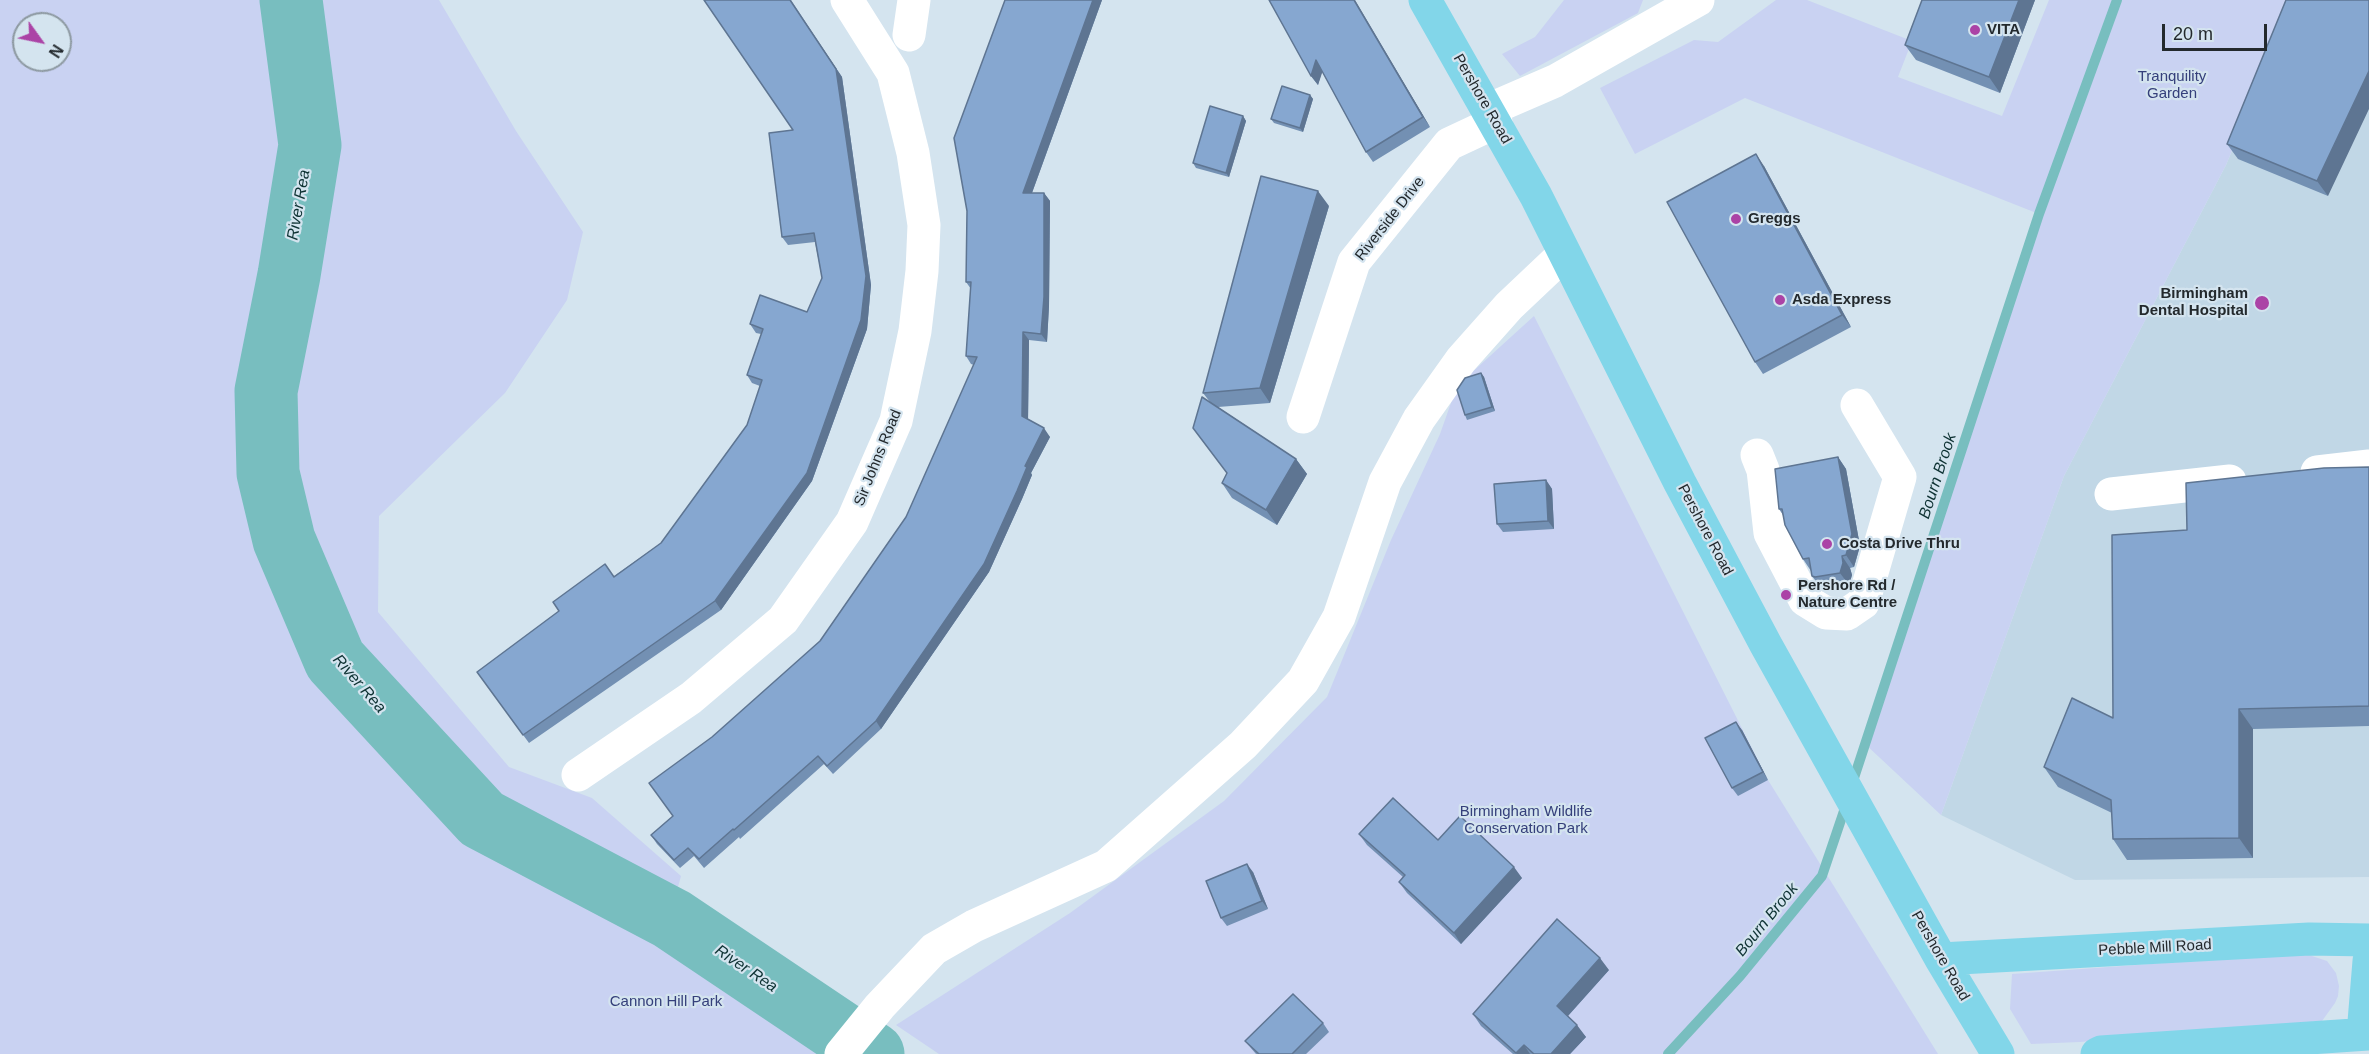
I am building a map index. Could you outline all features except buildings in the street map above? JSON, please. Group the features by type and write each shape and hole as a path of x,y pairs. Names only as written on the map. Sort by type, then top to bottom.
{"main road":[{"name":"Pershore Road","path":"1425,0 1536,196 1685,492 1837,774 1876,839 1941,960 1998,1054"},
{"name":"Pebble Mill Road","path":"1941,960 2309,939 2369,940"},
{"path":"2097,1054 2113,1051 2366,1034 2369,962"}],"street":[{"name":"Sir Johns Road","path":"578,775 691,698 783,620 852,522 896,421 915,330 922,271 924,225 913,153 894,72 847,0"},
{"path":"909,35 914,0"},
{"name":"Riverside Drive","path":"1303,417 1354,262 1449,144 1492,116 1555,81 1655,13 1698,0"},
{"path":"842,1054 880,1006 934,949 974,927 1106,866 1243,745 1303,681 1339,617 1385,482 1419,419 1461,360 1509,306 1564,254"},
{"path":"1757,455 1763,470 1770,533 1805,600 1826,613 1847,614 1863,603 1900,477 1857,405"},
{"path":"2111,494 2369,466"}],"shaded area":[{"path":"2295,0 2369,0 2369,877 2075,880 1941,815 2064,476 2226,165"}],"green space":[{"name":"Cannon Hill Park","path":"0,0 439,0 516,131 583,232 567,300 505,393 379,516 378,612 509,767 592,798 681,876 664,938 837,1054 0,1054"},
{"path":"1564,0 1643,0 1638,13 1520,76 1502,54 1535,37"},
{"name":"Tranquility Garden","path":"1776,0 1807,0 1912,41 1898,77 2002,116 2049,0 2295,0 2226,165 2064,476 1941,815 1864,743 2039,214 1745,98 1635,154 1600,88 1694,40 1718,42"},
{"name":"Birmingham Wildlife Conservation Park","path":"1534,316 1768,780 1938,1054 939,1054 896,1025 1070,913 1224,801 1327,697 1391,540 1440,434 1457,386"},
{"path":"2303,953 2327,961 2336,973 2339,986 2338,996 2322,1021 2080,1042 2031,1044 2010,1009 2012,974"}],"waterway":[{"name":"River Rea","path":"291,0 310,145 289,275 266,391 268,473 284,540 335,660 482,819 672,919 873,1054"},
{"name":"Bourn Brook","path":"1852,784 2039,214 2117,0"},
{"name":"Bourn Brook","path":"1668,1054 1740,976 1822,876 1847,802"}],"place":[{"name":"VITA","path":"1975,30"},
{"name":"Greggs","path":"1736,219"},
{"name":"Asda Express","path":"1780,300"},
{"name":"Birmingham Dental Hospital","path":"2262,303"},
{"name":"Costa Drive Thru","path":"1827,544"},
{"name":"Pershore Rd / Nature Centre","path":"1786,595"}]}
